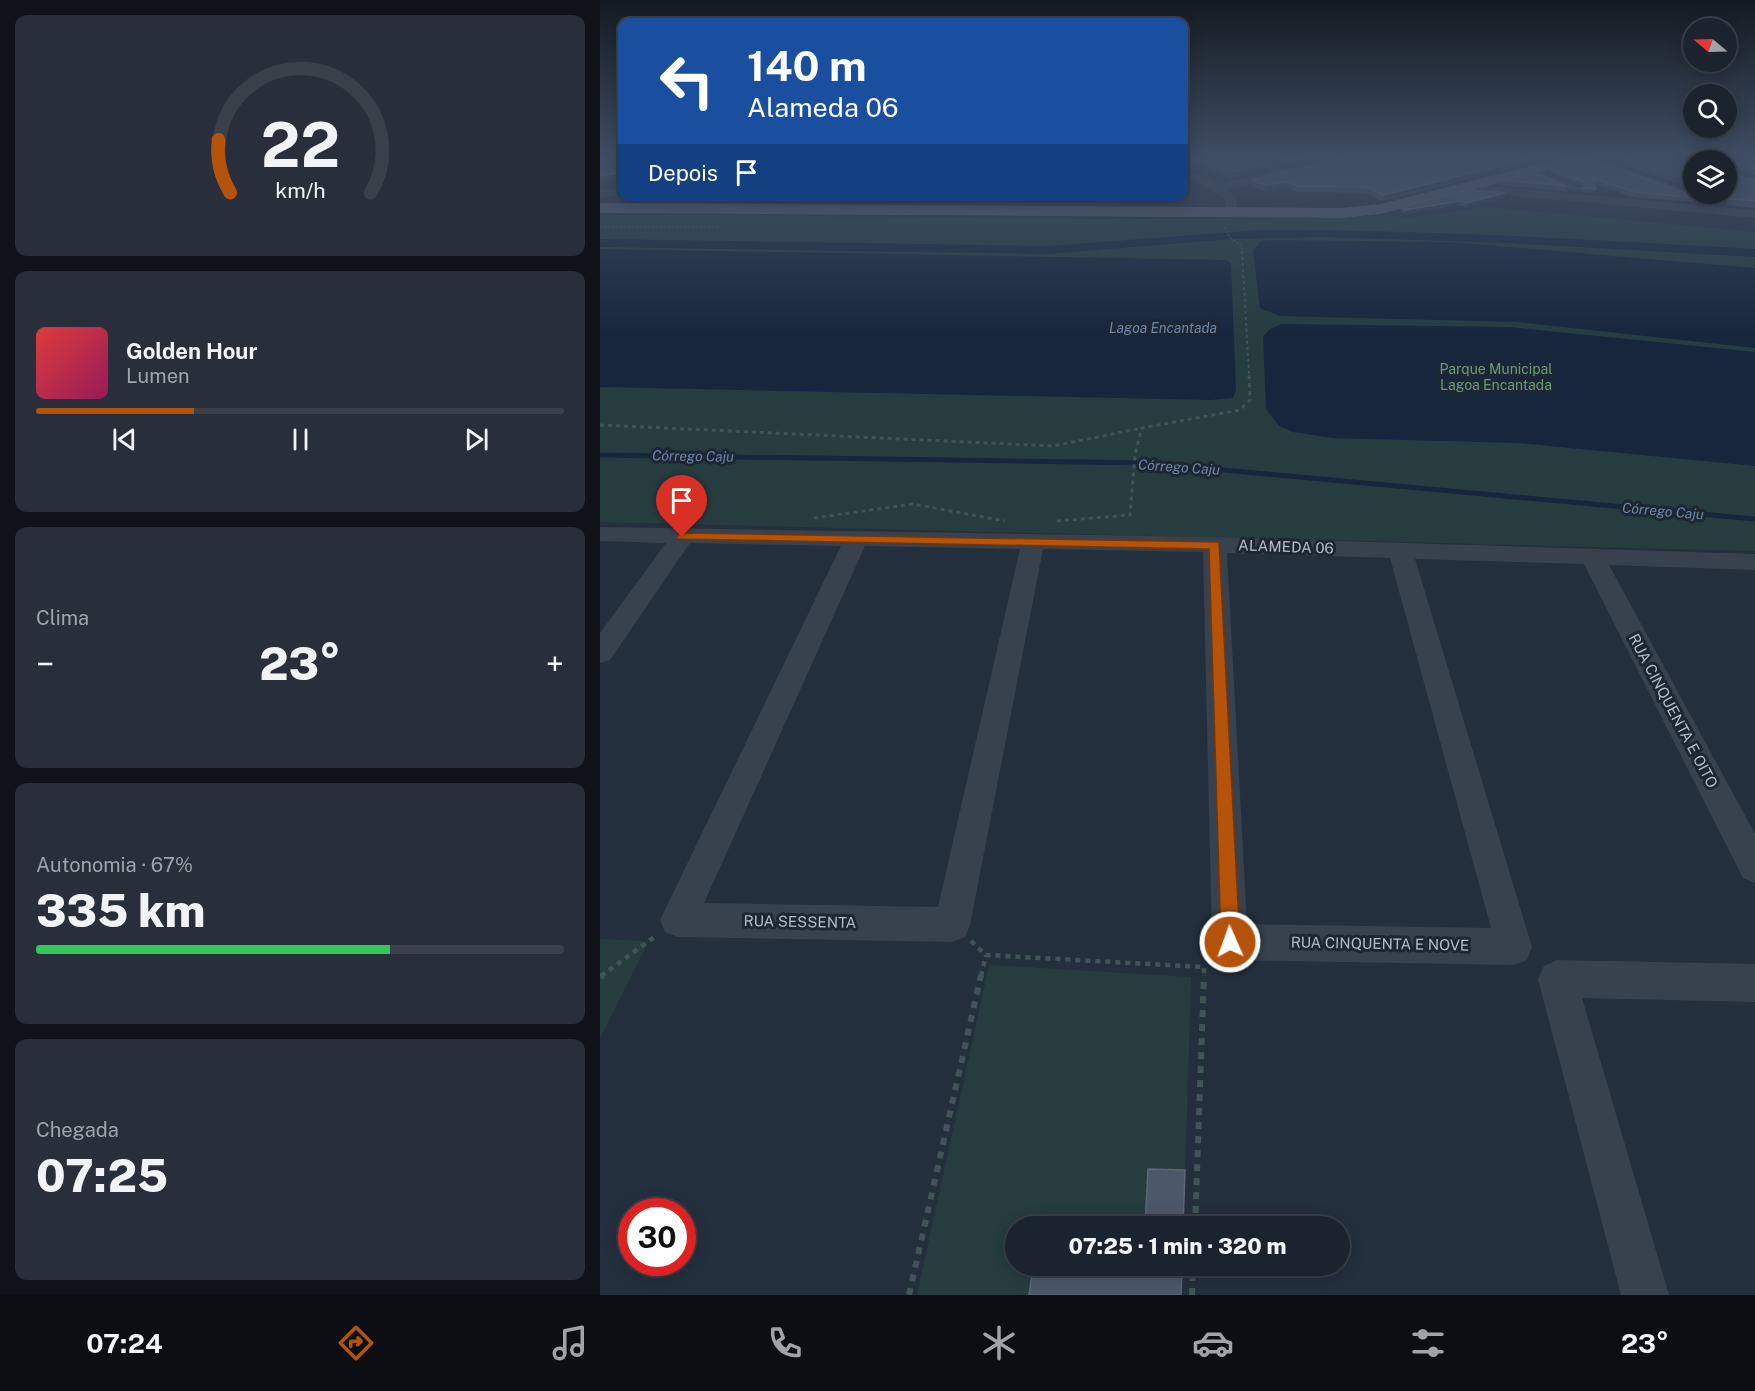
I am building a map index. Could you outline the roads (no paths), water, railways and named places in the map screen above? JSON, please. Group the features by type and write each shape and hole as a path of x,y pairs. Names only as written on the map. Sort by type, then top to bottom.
{"street":[{"name":"RUA SESSENTA","path":"857,538 678,920 952,925 1022,532"},
{"name":"ALAMEDA 06","path":"600,534 857,538 1022,532 1215,545 1591,555 1755,562"},
{"path":"600,653 682,537"},
{"name":"RUA CINQUENTA E NOVE","path":"1215,545 1230,942 1514,947 1400,550"},
{"name":"RUA CINQUENTA E OITO","path":"1591,555 1755,867"},
{"path":"1646,1295 1557,979 1755,983"}],"water":[{"name":"Lagoa Encantada","path":"1262,241 1450,242 1755,268 1755,348 1518,322 1280,316 1260,308 1259,301 1253,250"},
{"name":"Lagoa Encantada","path":"600,249 1226,260 1231,263 1236,390 1233,398 1211,400 600,387"},
{"path":"1282,324 1510,327 1755,352 1755,466 1518,443 1332,438 1293,432 1279,426 1266,409 1263,337 1270,329"}],"waterway":[{"path":"600,243 1047,250 1233,235 1384,234 1755,253"},
{"name":"Córrego Caju","path":"600,455 1147,463 1755,519"}],"park label":[{"name":"Parque Municipal Lagoa Encantada","path":"1496,378"}]}
